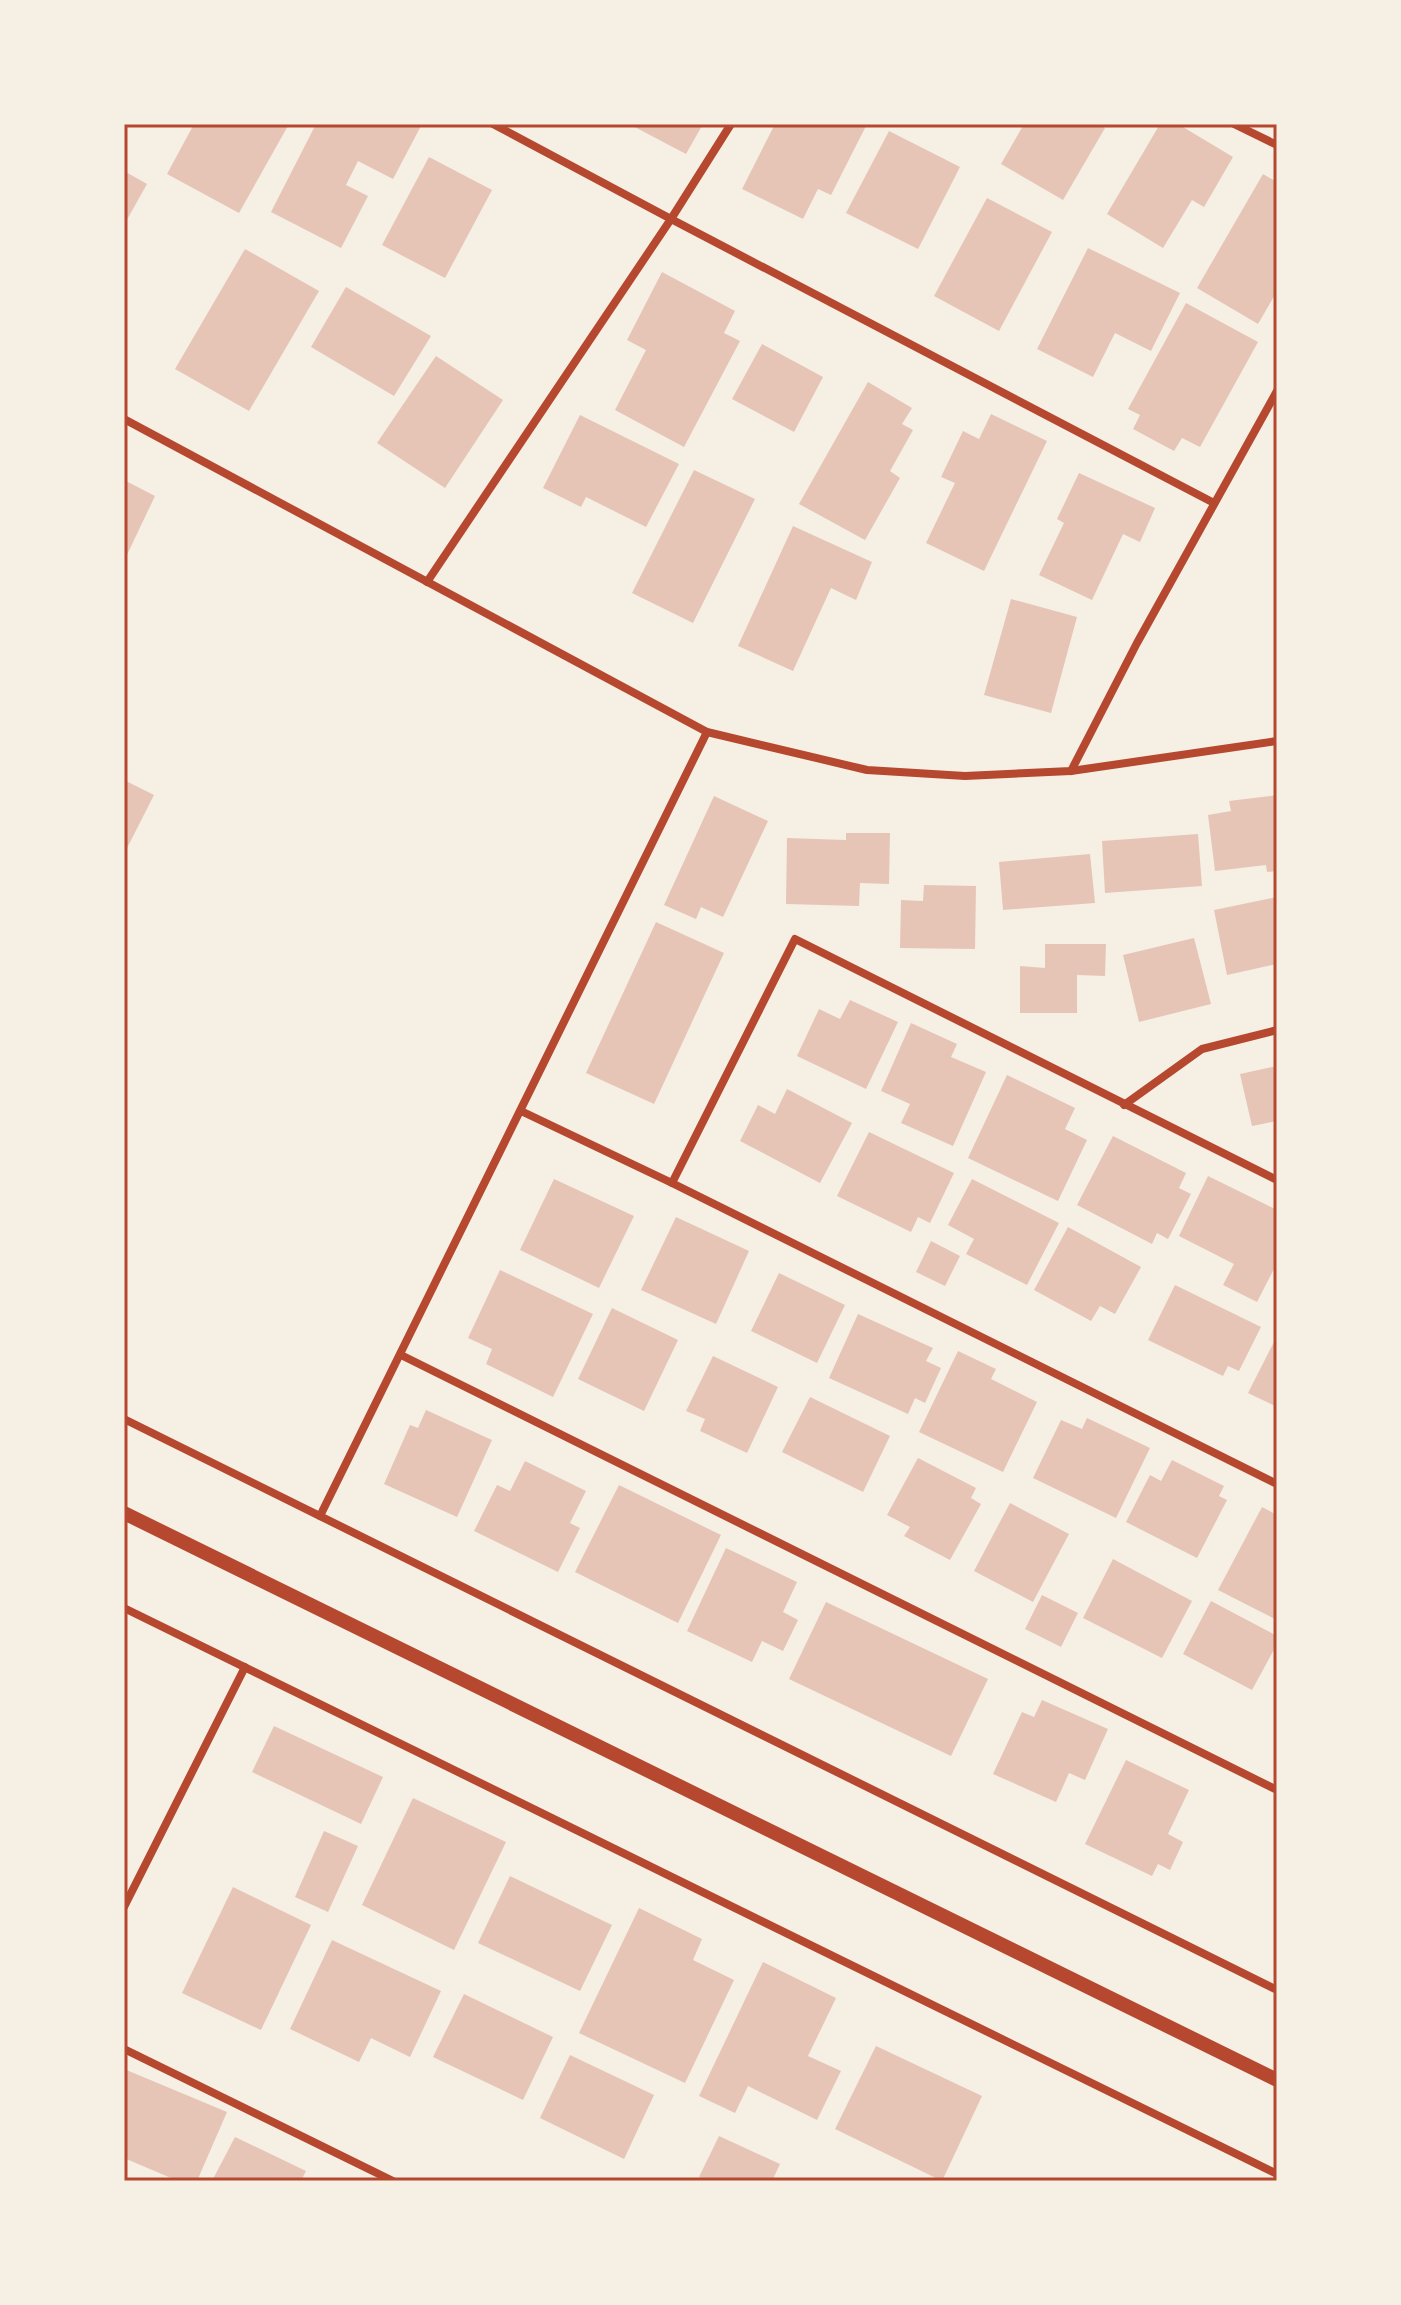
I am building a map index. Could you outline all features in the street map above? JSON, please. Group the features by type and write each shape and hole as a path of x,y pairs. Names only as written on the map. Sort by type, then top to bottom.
{"street":[{"path":"493,124 1214,503"},
{"path":"427,582 671,219 731,124"},
{"path":"1234,124 1277,145"},
{"path":"1071,771 1277,391"},
{"path":"124,419 707,732 867,770 965,776 1071,771 1277,741"},
{"path":"320,1516 707,732"},
{"path":"672,1183 795,939 1277,1180"},
{"path":"1124,1105 1202,1049 1277,1030"},
{"path":"521,1111 1277,1484"},
{"path":"401,1355 1277,1790"},
{"path":"124,1419 1277,1990"},
{"path":"124,1513 1277,2080"},
{"path":"124,1608 1277,2174"},
{"path":"124,1907 245,1667"},
{"path":"124,2049 393,2181"}],"building":[{"path":"194,124 289,124 239,213 167,174"},
{"path":"316,124 422,124 393,179 358,161 346,185 368,196 341,248 271,212"},
{"path":"629,124 703,124 686,154"},
{"path":"775,124 867,124 831,195 818,189 803,219 742,189"},
{"path":"1024,124 1098,124 1105,128 1063,200 1001,164"},
{"path":"1160,124 1178,124 1233,157 1204,207 1192,200 1163,248 1107,214"},
{"path":"889,131 960,167 918,249 846,213"},
{"path":"429,157 492,190 445,278 382,245"},
{"path":"124,171 147,184 124,225"},
{"path":"1263,174 1277,182 1277,291 1258,324 1197,288"},
{"path":"987,198 1052,232 999,331 934,296"},
{"path":"1088,248 1180,293 1151,351 1115,333 1093,377 1037,349"},
{"path":"245,249 319,291 249,411 175,369"},
{"path":"662,272 735,311 724,333 740,341 684,447 615,410 646,350 627,340"},
{"path":"346,287 431,336 394,396 311,347"},
{"path":"1186,303 1258,342 1200,447 1182,438 1174,451 1133,429 1140,415 1128,409"},
{"path":"762,344 823,377 794,432 732,399"},
{"path":"436,356 503,400 445,488 377,443"},
{"path":"868,382 912,408 902,424 913,430 890,471 900,478 865,540 799,504"},
{"path":"991,414 1047,441 984,571 926,543 955,483 941,477 963,431 979,439"},
{"path":"580,415 679,464 646,527 586,497 581,507 543,488"},
{"path":"694,470 755,499 693,623 632,593"},
{"path":"1079,473 1155,508 1140,542 1123,534 1092,600 1039,575 1064,523 1057,519"},
{"path":"124,480 155,496 124,561"},
{"path":"793,526 872,562 856,600 831,588 793,671 738,646"},
{"path":"1011,599 1077,617 1051,713 984,695"},
{"path":"124,780 154,795 124,854"},
{"path":"1277,795 1277,871 1267,872 1266,865 1215,871 1208,815 1231,811 1229,801"},
{"path":"714,796 768,821 723,917 701,907 696,919 664,905"},
{"path":"846,833 890,833 889,884 860,883 859,906 786,904 787,838 846,840"},
{"path":"1198,834 1202,886 1105,893 1102,841"},
{"path":"1090,854 1095,903 1003,910 999,862"},
{"path":"924,885 976,886 975,949 900,948 901,900 923,901"},
{"path":"1277,897 1277,964 1227,975 1214,910"},
{"path":"656,922 724,953 654,1104 586,1073"},
{"path":"1194,938 1211,1004 1139,1022 1123,955"},
{"path":"1045,944 1106,944 1105,976 1077,975 1077,1013 1020,1013 1020,966 1045,968"},
{"path":"850,1000 898,1022 866,1089 797,1056 819,1009 840,1019"},
{"path":"911,1023 957,1044 951,1057 986,1072 953,1146 901,1123 910,1104 881,1091"},
{"path":"1277,1066 1277,1121 1252,1126 1240,1074"},
{"path":"1007,1075 1075,1108 1065,1129 1087,1140 1058,1201 968,1158"},
{"path":"787,1089 852,1123 820,1183 740,1141 758,1105 775,1114"},
{"path":"869,1132 954,1173 930,1223 918,1217 911,1232 837,1196"},
{"path":"1113,1136 1186,1173 1179,1188 1191,1194 1168,1239 1157,1233 1152,1244 1077,1205"},
{"path":"1208,1176 1277,1210 1277,1263 1257,1302 1223,1285 1234,1264 1179,1236"},
{"path":"554,1179 634,1216 599,1288 520,1250"},
{"path":"972,1179 1059,1223 1027,1285 966,1254 974,1239 948,1225"},
{"path":"676,1217 749,1251 716,1324 641,1290"},
{"path":"1068,1227 1141,1267 1115,1314 1100,1306 1091,1321 1034,1290"},
{"path":"931,1241 960,1256 945,1286 916,1272"},
{"path":"500,1270 593,1314 553,1397 486,1364 492,1349 468,1338"},
{"path":"779,1273 845,1305 817,1363 751,1331"},
{"path":"1175,1285 1261,1327 1239,1371 1228,1366 1223,1376 1148,1340"},
{"path":"612,1308 678,1340 644,1411 578,1379"},
{"path":"858,1314 933,1348 926,1361 941,1368 925,1403 915,1398 908,1414 829,1378"},
{"path":"1277,1336 1277,1407 1248,1393"},
{"path":"958,1351 996,1369 991,1379 1037,1402 1003,1472 919,1432"},
{"path":"713,1356 778,1387 747,1453 700,1431 705,1419 686,1411"},
{"path":"810,1397 890,1436 863,1492 782,1452"},
{"path":"426,1410 492,1440 457,1517 384,1484 410,1425 418,1428"},
{"path":"1087,1418 1150,1448 1116,1518 1033,1478 1061,1420 1082,1429"},
{"path":"918,1458 976,1488 971,1498 981,1504 950,1560 904,1536 910,1527 887,1515"},
{"path":"1172,1460 1224,1486 1219,1496 1227,1500 1197,1558 1126,1522 1150,1475 1161,1481"},
{"path":"525,1461 586,1491 570,1523 580,1528 558,1572 474,1531 497,1485 510,1491"},
{"path":"619,1485 721,1535 678,1623 575,1572"},
{"path":"1010,1503 1069,1534 1033,1602 974,1571"},
{"path":"1262,1507 1277,1515 1277,1620 1218,1590"},
{"path":"726,1548 797,1582 783,1612 798,1620 783,1651 762,1641 752,1662 687,1631"},
{"path":"1113,1559 1192,1601 1162,1658 1083,1618"},
{"path":"1042,1595 1078,1613 1061,1647 1025,1629"},
{"path":"1211,1601 1277,1636 1277,1644 1252,1690 1183,1654"},
{"path":"826,1602 988,1679 951,1756 789,1679"},
{"path":"1042,1700 1108,1729 1085,1780 1069,1773 1056,1802 993,1774 1022,1712 1034,1717"},
{"path":"274,1726 383,1777 361,1824 252,1772"},
{"path":"1126,1760 1189,1790 1168,1834 1183,1842 1170,1870 1158,1864 1152,1876 1085,1844"},
{"path":"413,1798 506,1842 454,1950 362,1905"},
{"path":"324,1831 358,1846 328,1912 295,1897"},
{"path":"510,1876 612,1925 580,1991 478,1943"},
{"path":"233,1887 311,1925 261,2030 182,1993"},
{"path":"639,1908 702,1939 693,1960 734,1980 685,2083 579,2033"},
{"path":"332,1940 441,1991 410,2057 371,2038 359,2062 290,2029"},
{"path":"763,1962 836,1998 808,2056 841,2071 817,2120 748,2086 735,2113 699,2096"},
{"path":"464,1994 553,2037 523,2100 433,2057"},
{"path":"876,2046 982,2096 942,2181 835,2129"},
{"path":"570,2055 654,2095 624,2159 540,2118"},
{"path":"124,2069 227,2112 197,2181 178,2181 124,2158"},
{"path":"719,2136 780,2164 772,2181 708,2181 699,2177"},
{"path":"235,2137 306,2171 301,2181 212,2181"}]}
